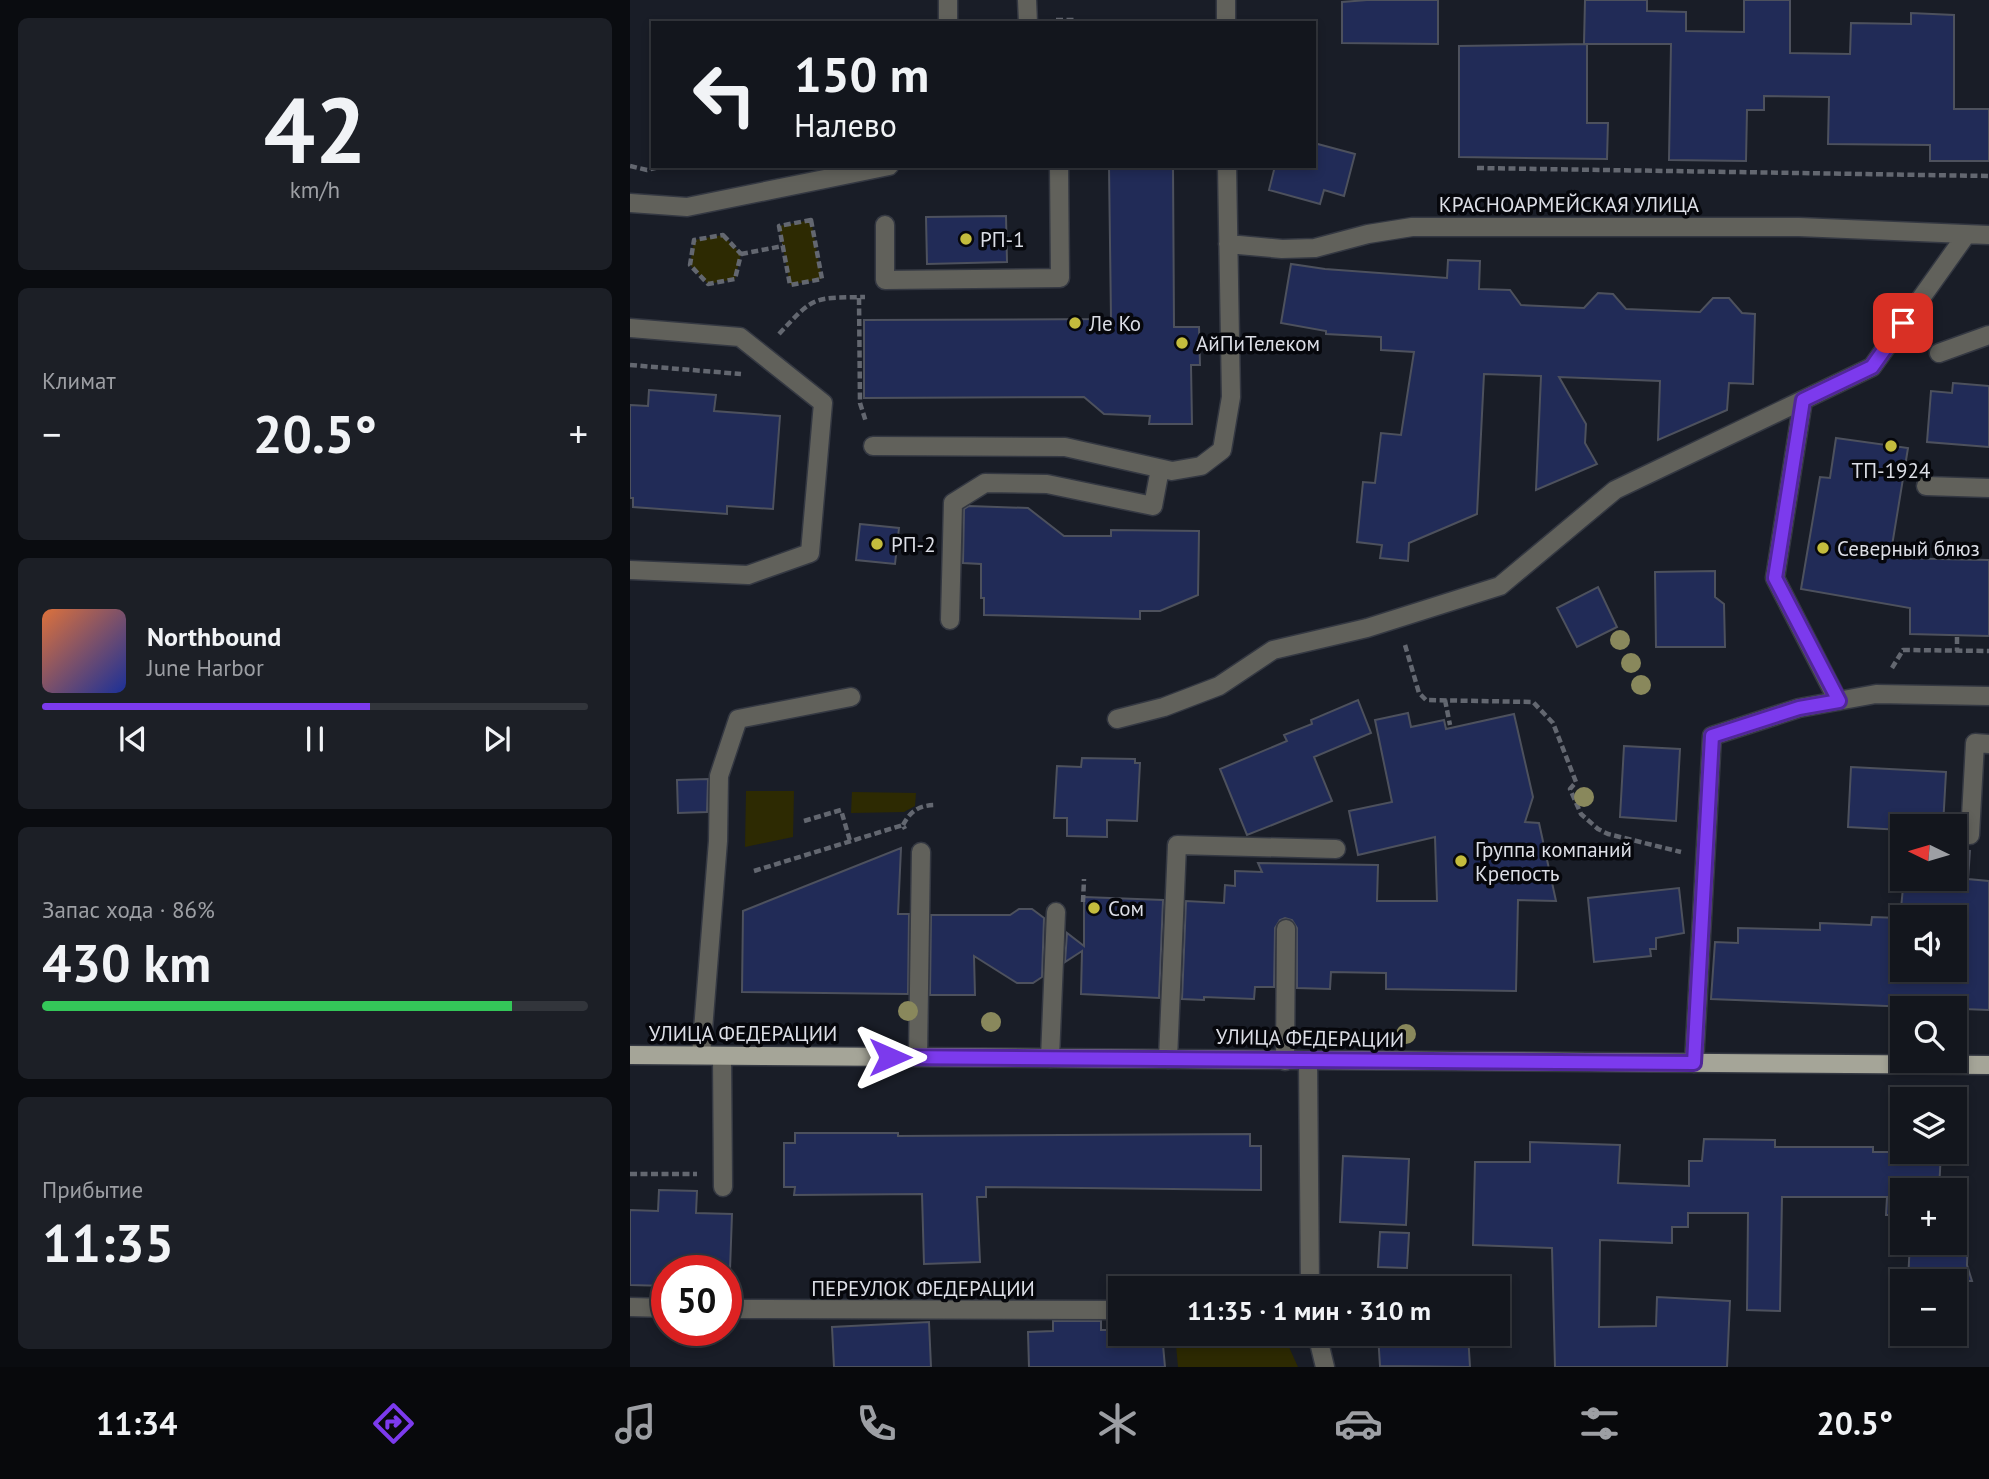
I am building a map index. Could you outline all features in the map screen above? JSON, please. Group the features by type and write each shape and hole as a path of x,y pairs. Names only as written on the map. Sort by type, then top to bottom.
{"main road":[{"name":"УЛИЦА ФЕДЕРАЦИИ","path":"630,1055 1989,1065"}],"street":[{"path":"948,0 948,21"},
{"path":"1027,0 1036,21"},
{"path":"1226,0 1226,21"},
{"path":"630,203 687,207 878,168"},
{"path":"885,225 885,280 1060,278 1059,168"},
{"path":"873,446 1065,447 1172,471 1201,466 1222,450 1231,397 1227,168"},
{"name":"КРАСНОАРМЕЙСКАЯ УЛИЦА","path":"1228,244 1282,249 1315,248 1368,234 1412,227 1799,227 1989,235"},
{"path":"1118,719 1164,707 1219,686 1273,650 1397,618 1500,586 1615,491 1872,367 1966,235"},
{"path":"630,328 740,337 823,403 810,553 748,575 630,569"},
{"path":"1939,353 1989,335"},
{"path":"1803,400 1775,578 1839,701"},
{"path":"950,620 953,503 985,482 1048,484 1153,506 1160,468"},
{"path":"1926,486 1989,488"},
{"path":"1694,1063 1712,736 1799,708 1876,694 1989,696"},
{"path":"701,1055 718,841 719,776 738,719 851,697"},
{"path":"1970,835 1975,743 1989,744"},
{"path":"1168,1059 1177,845 1336,849"},
{"path":"918,1057 921,852"},
{"path":"1050,1058 1056,912"},
{"path":"1284,1061 1286,929"},
{"path":"722,1056 723,1180"},
{"path":"1308,1061 1310,1276"},
{"path":"630,1307 651,1308"},
{"name":"ПЕРЕУЛОК ФЕДЕРАЦИИ","path":"742,1309 1108,1310"},
{"path":"1320,1346 1325,1367"}],"path":[{"path":"1056,21 1075,21"},
{"path":"630,166 647,170 655,168"},
{"path":"1477,168 1989,176"},
{"path":"811,220 822,279 790,285 783,246 779,226 811,220"},
{"path":"723,235 741,254 735,279 708,284 690,265 694,240 723,235"},
{"path":"741,254 783,246"},
{"path":"762,354 805,306 819,298 859,298 860,403 873,446"},
{"path":"630,365 755,375"},
{"path":"1397,618 1419,693 1426,700 1533,702 1553,723 1576,782 1570,789 1581,814 1608,834 1705,858"},
{"path":"1957,637 1957,651"},
{"path":"1876,694 1903,650 1989,651"},
{"path":"1445,700 1450,724"},
{"path":"754,871 903,825 908,814 923,805 937,805"},
{"path":"804,821 841,810 850,841"},
{"path":"903,825 921,852"},
{"path":"630,1174 723,1180"}],"shaded area":[{"path":"811,220 822,279 790,285 779,226"},
{"path":"723,235 741,254 735,279 708,284 690,265 694,240"},
{"path":"746,791 794,791 793,837 745,847"},
{"path":"852,792 916,793 915,806 904,812 851,813"},
{"path":"1176,1346 1289,1346 1298,1367 1178,1367"}],"building":[{"path":"1438,0 1438,44 1342,43 1342,2"},
{"path":"1585,0 1647,0 1647,11 1686,12 1686,31 1744,32 1744,0 1790,0 1790,53 1850,54 1851,23 1911,24 1911,13 1954,15 1954,109 1989,109 1989,161 1930,161 1930,145 1828,144 1829,97 1764,96 1764,110 1747,110 1746,161 1669,160 1671,44 1584,44"},
{"path":"1587,44 1587,123 1608,123 1607,159 1459,157 1459,46"},
{"path":"1316,144 1355,154 1344,196 1324,190 1320,204 1269,190 1274,168 1316,168"},
{"path":"1109,168 1173,168 1174,327 1199,327 1200,365 1191,365 1192,424 1149,424 1150,416 1104,414 1084,397 864,398 864,320 1111,319"},
{"name":"РП-1","path":"1006,216 1007,262 927,264 926,217"},
{"path":"1448,260 1480,261 1479,289 1510,290 1521,305 1584,308 1598,293 1613,294 1626,309 1700,312 1713,298 1729,298 1742,313 1755,314 1753,384 1729,383 1727,410 1658,440 1660,381 1559,377 1586,424 1585,443 1597,464 1536,490 1541,376 1484,374 1477,514 1409,543 1408,561 1380,558 1382,545 1357,542 1363,482 1375,483 1381,433 1401,435 1414,352 1381,350 1381,337 1326,334 1326,331 1281,323 1291,264 1447,278"},
{"path":"1953,383 1989,386 1989,447 1927,442 1931,391 1952,393"},
{"path":"649,390 716,395 714,411 780,416 773,509 727,506 727,514 633,507 633,498 630,498 630,405 648,406"},
{"path":"1836,438 1908,448 1890,558 1989,560 1989,636 1910,634 1910,608 1801,589 1820,477 1830,478"},
{"path":"969,506 1028,508 1064,536 1111,536 1111,530 1199,531 1198,595 1160,611 1140,611 1140,619 984,615 981,564 963,563 964,509"},
{"name":"РП-2","path":"860,524 899,528 895,564 856,560"},
{"path":"1715,571 1715,597 1724,604 1725,647 1656,647 1655,572"},
{"path":"1598,587 1617,627 1577,647 1557,608"},
{"path":"1358,700 1371,733 1314,757 1332,801 1247,835 1220,769 1287,741 1284,735"},
{"path":"1408,713 1411,727 1444,720 1446,729 1514,714 1533,797 1525,822 1539,823 1556,901 1518,900 1516,991 1386,989 1386,973 1331,972 1330,989 1297,988 1297,928 1292,920 1285,918 1280,920 1275,928 1274,987 1255,987 1254,999 1182,999 1186,901 1224,903 1225,885 1235,886 1235,871 1262,872 1258,863 1378,865 1377,901 1437,901 1435,837 1358,855 1349,811 1392,802 1375,720"},
{"path":"1624,746 1680,749 1676,821 1620,817"},
{"path":"1082,758 1135,759 1135,763 1140,763 1137,821 1107,820 1107,837 1067,836 1067,818 1054,818 1057,766 1081,767"},
{"path":"1851,767 1946,772 1944,814 1890,814 1890,829 1848,827"},
{"path":"708,779 707,812 678,813 677,780"},
{"path":"901,848 898,914 909,914 908,994 742,992 743,911"},
{"path":"1967,851 1970,851 1968,879 1989,881 1989,1010 1967,1009 1967,996 1890,996 1890,1006 1711,999 1715,942 1738,943 1738,928 1820,930 1820,923 1871,925 1872,917 1890,918 1890,982 1967,982 1967,905 1901,905 1903,891 1967,891"},
{"path":"1679,888 1684,933 1656,938 1656,949 1650,949 1651,956 1594,962 1588,898"},
{"path":"1084,897 1163,900 1159,998 1081,994 1082,951 1065,962 1067,933 1084,946"},
{"path":"1019,909 1032,909 1044,918 1042,977 1033,983 1017,983 974,956 975,995 930,995 931,915 1010,915"},
{"path":"795,1133 898,1133 898,1136 1250,1134 1250,1146 1261,1146 1261,1190 986,1187 986,1197 977,1197 980,1262 924,1264 922,1194 794,1195 795,1187 784,1187 784,1143 795,1143"},
{"path":"1704,1139 1775,1140 1775,1147 1873,1147 1873,1152 1890,1152 1890,1164 1940,1164 1940,1178 1890,1178 1890,1215 1886,1215 1887,1197 1782,1197 1780,1311 1747,1310 1748,1213 1688,1213 1688,1227 1672,1227 1672,1243 1600,1240 1599,1327 1656,1326 1657,1297 1730,1301 1727,1367 1555,1367 1552,1248 1473,1245 1475,1162 1530,1162 1530,1142 1620,1145 1618,1183 1689,1186 1689,1161 1702,1161"},
{"path":"1343,1156 1409,1159 1406,1225 1340,1222"},
{"path":"659,1190 697,1191 696,1213 732,1214 731,1255 651,1255 651,1286 630,1285 630,1210 658,1211"},
{"path":"1380,1232 1409,1233 1407,1268 1378,1267"},
{"path":"1968,1241 1967,1265 1972,1281 1967,1281 1967,1269 1909,1269 1909,1255 1967,1255"},
{"path":"1053,1321 1101,1321 1101,1330 1108,1330 1108,1346 1163,1346 1165,1367 1029,1367 1028,1332 1053,1331"},
{"path":"929,1322 931,1367 834,1367 832,1327"},
{"path":"1379,1346 1469,1346 1470,1367 1380,1366"}],"place":[{"name":"РП-1","path":"966,239"},
{"name":"Ле Ко","path":"1075,323"},
{"name":"АйПиТелеком","path":"1182,343"},
{"name":"ТП-1924","path":"1891,446"},
{"name":"РП-2","path":"877,544"},
{"name":"Северный блюз","path":"1823,548"},
{"name":"Группа компаний Крепость","path":"1461,861"},
{"name":"Сом","path":"1094,908"}],"route":[{"path":"890,1057 1694,1063 1712,736 1799,708 1839,701 1775,578 1803,400 1872,367 1903,323"}]}
